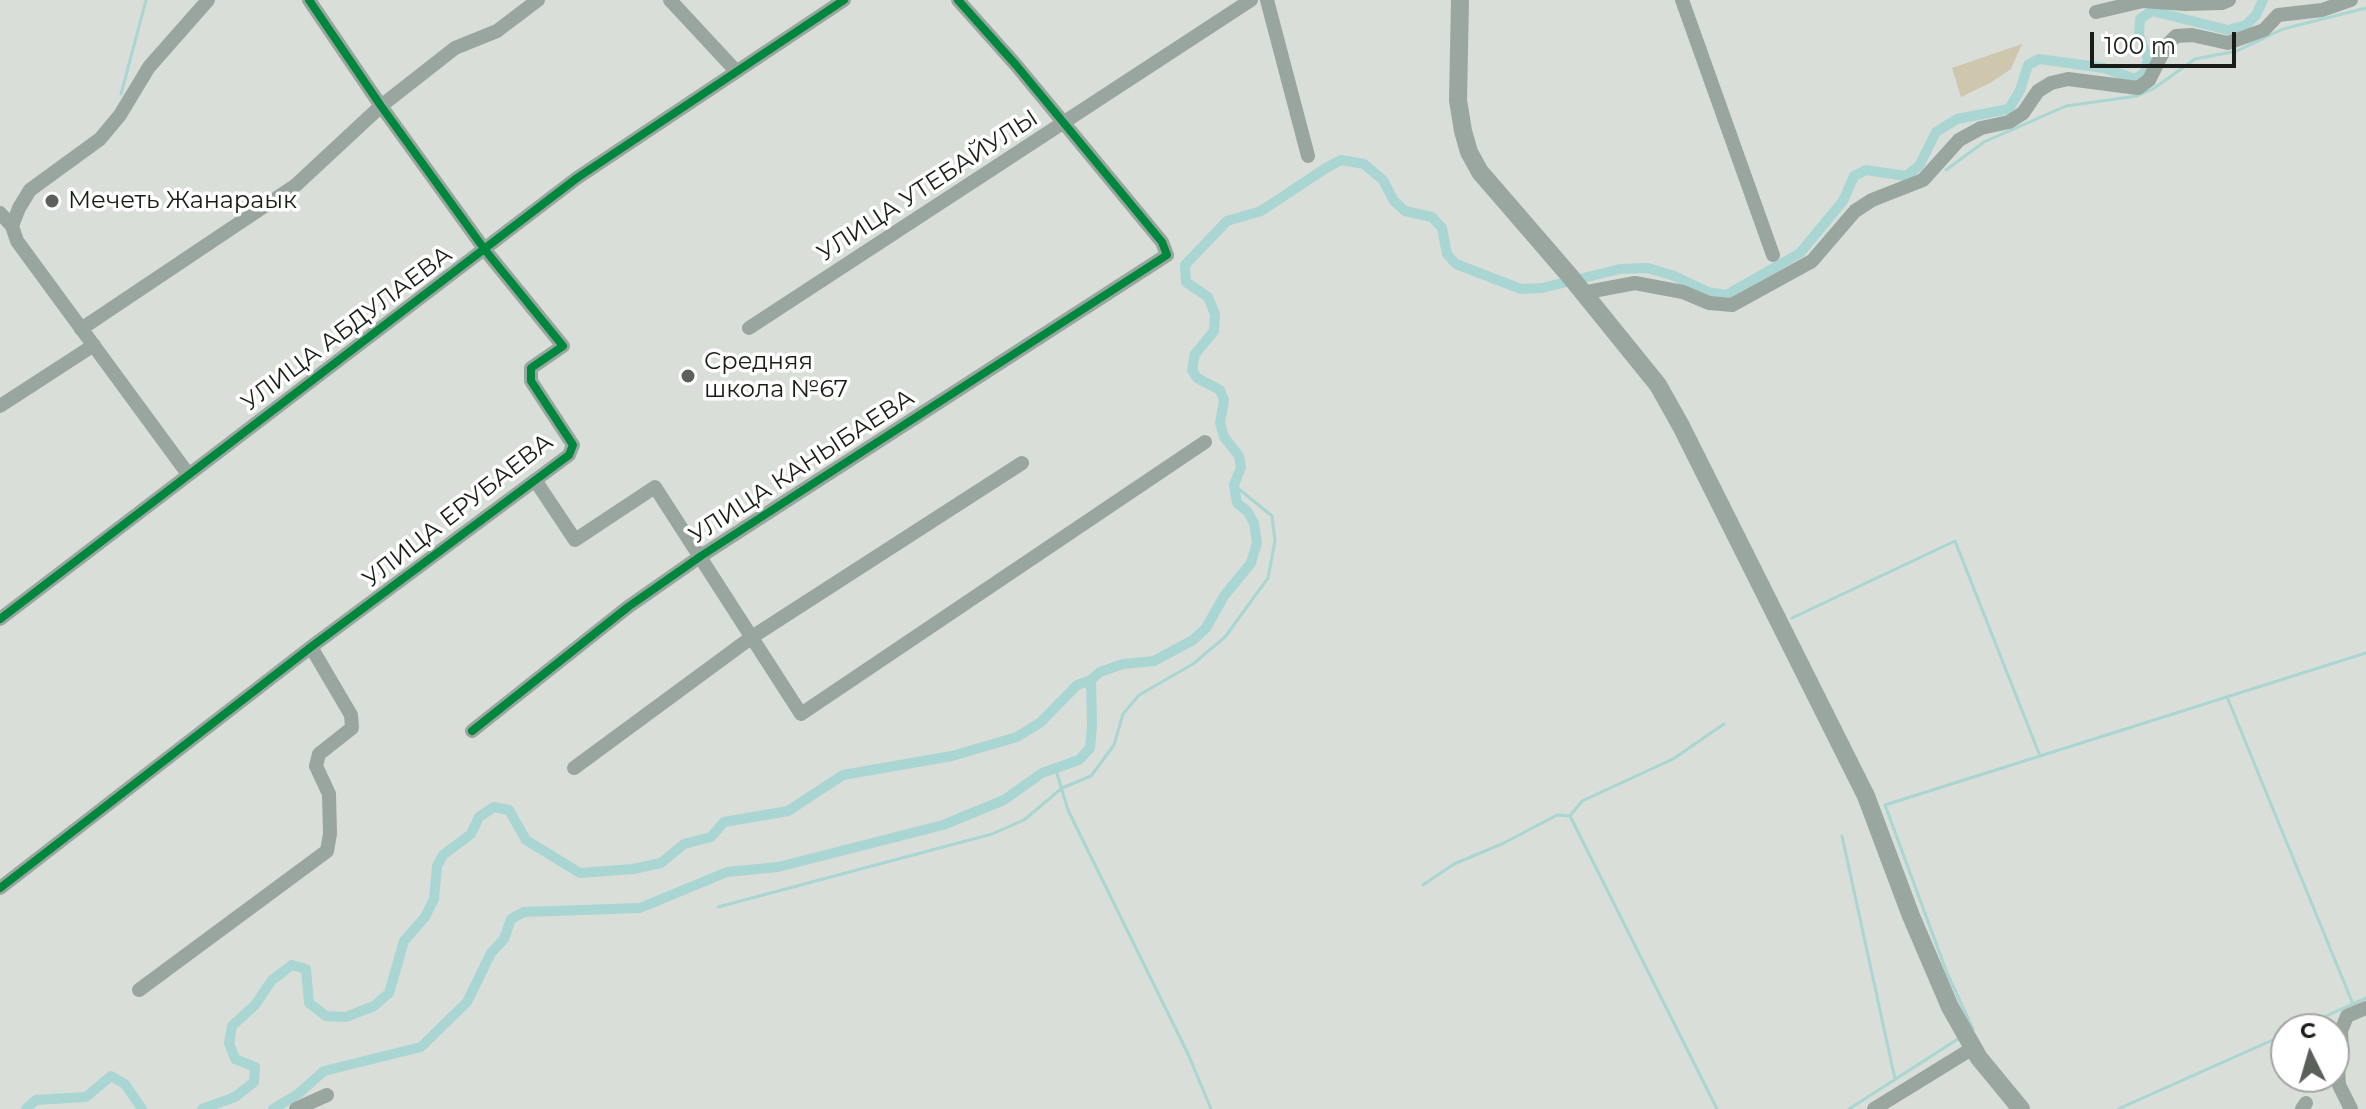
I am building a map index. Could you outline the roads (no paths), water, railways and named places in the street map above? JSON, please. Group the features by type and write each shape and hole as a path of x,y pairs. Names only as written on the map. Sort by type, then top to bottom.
{"main road":[{"path":"1460,0 1458,100 1469,152 1480,172 1658,385 1866,796 1911,916 1966,1037 2021,1109"}],"street":[{"path":"12,226 30,190 100,139 120,115 149,67 208,0"},
{"name":"УЛИЦА ЕРУБАЕВА","path":"0,888 311,647 569,455 573,445 531,381 531,368 563,346 485,250 309,0"},
{"path":"81,329 296,185 381,106 455,48 497,31 538,0"},
{"path":"670,0 736,71"},
{"name":"УЛИЦА АБДУЛАЕВА","path":"0,619 577,178 844,0"},
{"path":"958,0 1064,124"},
{"name":"УЛИЦА УТЕБАЙУЛЫ","path":"749,328 1251,0"},
{"path":"1267,0 1308,156"},
{"path":"1682,0 1773,255"},
{"path":"2096,12 2143,1 2185,4 2229,0"},
{"path":"1576,285 1635,283 1683,292 1709,303 1732,305 1812,261 1855,211 1872,200 1923,180 1959,140 1981,128 2009,122 2023,113 2038,91 2051,83 2068,79 2138,88 2149,80 2166,46 2176,36 2192,35 2228,43 2264,30 2278,15 2322,10 2351,0"},
{"name":"УЛИЦА КАНЫБАЕВА","path":"472,731 628,607 701,556 1167,255 1162,242 1064,124"},
{"path":"0,213 12,226 17,241 188,474"},
{"path":"0,406 94,345"},
{"path":"535,480 575,540 655,487 801,714 1205,442"},
{"path":"574,768 752,637 1022,463"},
{"path":"139,990 327,851 330,834 329,794 316,766 319,754 352,728 351,715 311,647"},
{"path":"2351,1109 2339,1085 2341,1031 2347,1016 2366,1008"},
{"path":"1874,1109 1966,1037"},
{"path":"296,1109 327,1095"}],"waterway":[{"path":"121,94 146,0"},
{"path":"202,1109 235,1097 254,1082 255,1067 235,1059 229,1043 232,1026 255,1005 272,980 292,965 306,969 309,1003 326,1016 346,1017 374,1006 389,993 404,941 425,917 434,899 437,866 443,855 471,834 479,817 494,807 509,810 526,840 580,873 633,869 661,863 684,844 711,837 724,822 788,811 843,775 952,756 1017,737 1041,722 1077,685 1091,680 1100,672 1123,664 1154,661 1193,640 1206,628 1224,596 1251,563 1257,543 1254,523 1247,511 1237,503 1234,485 1241,467 1239,456 1224,437 1220,423 1224,400 1220,390 1197,378 1192,370 1195,354 1214,331 1215,314 1208,297 1186,282 1185,265 1227,221 1261,211 1341,160 1364,164 1383,180 1394,201 1405,211 1432,217 1442,228 1447,254 1456,264 1521,289 1542,288 1620,269 1648,268 1708,292 1726,295 1800,253 1843,201 1854,176 1866,170 1906,176 1919,166 1936,132 1957,119 2009,109 2020,90 2028,65 2039,59 2104,68 2135,79 2145,72 2148,59 2139,35 2140,19 2152,11 2228,30 2246,25 2256,15 2263,0"},
{"path":"1946,170 1984,142 2066,106 2137,96 2153,89 2195,59 2237,51 2283,29 2366,8"},
{"path":"718,907 992,834 1024,820 1062,788 1091,776 1114,745 1123,714 1139,695 1193,664 1225,637 1268,578 1275,541 1272,516 1234,485"},
{"path":"1792,618 1955,541 2040,756"},
{"path":"1971,1031 1973,1029 1947,973 1885,805 2366,653"},
{"path":"273,1109 298,1094 324,1071 421,1047 467,1002 491,953 504,939 511,919 524,912 640,908 727,872 778,867 943,825 1004,800 1042,773 1079,760 1090,748 1091,680"},
{"path":"2227,697 2353,1004"},
{"path":"1570,816 1582,801 1673,759 1724,724"},
{"path":"1055,767 1068,810 1189,1056 1211,1109"},
{"path":"1423,885 1454,864 1504,843 1557,815 1570,816 1717,1109"},
{"path":"1842,836 1895,1079"},
{"path":"2333,1013 2366,998"},
{"path":"1849,1109 1961,1037"},
{"path":"2118,1109 2270,1041"},
{"path":"26,1109 36,1100 86,1097 111,1076 125,1084 142,1109"}],"place":[{"name":"Мечеть Жанараык","path":"52,201"},
{"name":"Средняя школа №67","path":"688,376"}]}
